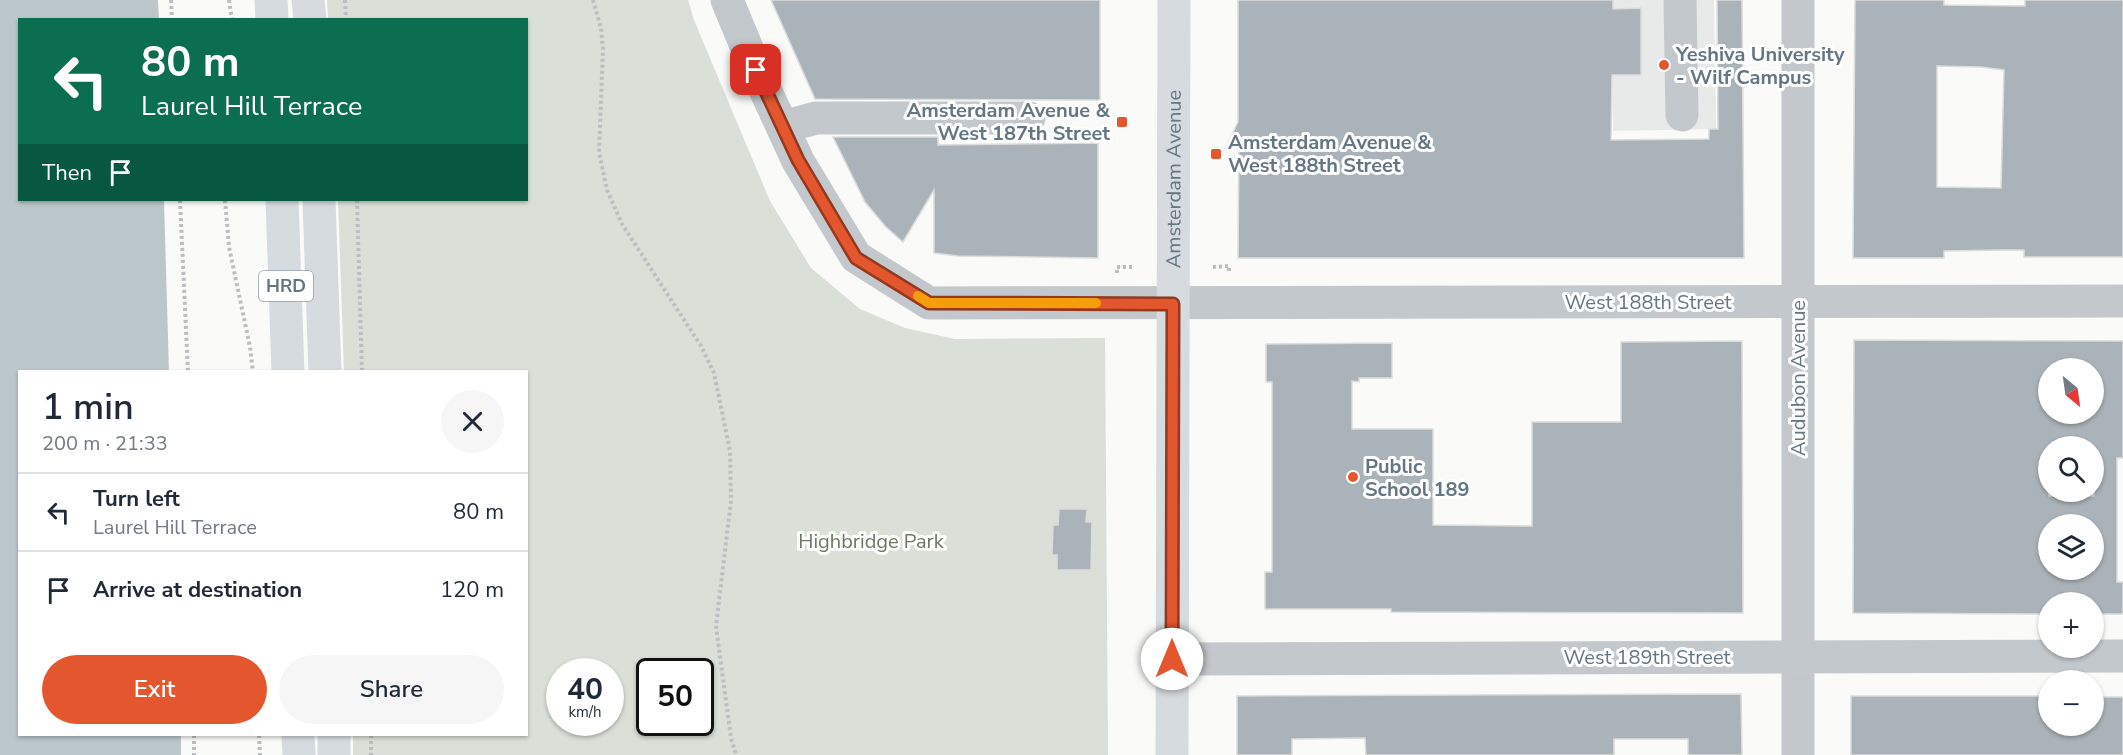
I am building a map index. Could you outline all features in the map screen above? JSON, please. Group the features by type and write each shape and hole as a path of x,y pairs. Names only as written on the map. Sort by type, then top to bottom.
{"main road":[{"path":"271,0 272,18"},
{"path":"308,0 310,18"},
{"name":"Amsterdam Avenue","path":"1172,755 1174,0"},
{"name":"HRD","path":"282,201 288,370"},
{"name":"HRD","path":"320,201 325,370"},
{"path":"298,736 299,755"},
{"path":"334,736 334,755"}],"street":[{"name":"West 188th Street","path":"727,0 756,70 798,160 856,258 929,303 2123,301"},
{"path":"1680,0 1682,115"},
{"name":"Audubon Avenue","path":"1798,0 1798,755"},
{"path":"786,134 816,118 1029,125"},
{"name":"West 189th Street","path":"1172,659 2123,656"}],"path":[{"path":"171,0 172,18"},
{"path":"229,0 232,18"},
{"path":"345,0 346,18"},
{"path":"594,0 601,28 603,49 599,152 607,190 622,224 701,346 710,364 714,373 730,451 730,501 716,626 731,738 736,755"},
{"path":"180,201 188,370"},
{"path":"225,201 229,247 253,370"},
{"path":"357,201 362,370"},
{"path":"194,736 194,755"},
{"path":"259,736 260,755"},
{"path":"371,736 371,755"}],"shaded area":[{"path":"0,0 158,0 159,18 18,18 18,201 164,201 169,370 18,370 18,736 181,736 181,755 0,755"},
{"name":"Yeshiva University - Wilf Campus","path":"1612,0 1714,0 1716,129 1613,131"}],"green space":[{"name":"Highbridge Park","path":"327,0 688,0 694,20 770,201 811,268 860,309 905,328 955,339 1105,338 1108,755 353,755 353,736 528,736 528,370 344,370 338,201 528,201 528,18 328,18"}],"building":[{"path":"771,0 1100,0 1100,100 815,99"},
{"path":"1238,0 1613,0 1613,9 1641,8 1641,75 1612,75 1611,140 1709,139 1709,129 1718,129 1717,0 1742,0 1744,258 1238,258 1239,142 1228,142 1238,122"},
{"path":"1855,0 1944,0 1944,5 2025,6 2025,0 2123,0 2123,257 2024,257 2024,250 2001,250 1944,251 1944,258 1853,258","holes":["1937,66 2004,70 2001,188 1937,187"]},
{"path":"833,137 938,137 938,145 1098,143 1098,258 958,256 934,253 934,190 903,242 885,226 865,202"},
{"path":"1854,340 2123,341 2123,458 2117,458 2117,582 2123,582 2123,614 2104,614 2104,592 2038,592 2038,614 1853,613"},
{"path":"1742,341 1743,613 1391,612 1391,609 1265,609 1265,572 1272,572 1272,382 1266,382 1266,344 1392,343 1392,378 1359,378 1359,382 1352,381 1352,429 1433,429 1433,525 1532,526 1532,422 1621,422 1621,342"},
{"path":"1059,509 1087,509 1086,522 1092,522 1091,570 1057,570 1057,555 1052,555 1053,525 1058,525"},
{"path":"1741,694 1742,755 1688,755 1688,739 1614,739 1614,755 1366,755 1365,738 1292,739 1292,755 1237,755 1237,696"},
{"path":"1851,696 2038,696 2038,736 2104,736 2104,697 2123,697 2123,755 1851,755"}],"slow traffic":[{"path":"918,296 929,303 1096,303"}],"place":[{"name":"Yeshiva University - Wilf Campus","path":"1664,65"},
{"name":"Amsterdam Avenue & West 187th Street","path":"1122,122"},
{"name":"Amsterdam Avenue & West 188th Street","path":"1216,154"},
{"name":"Public School 189","path":"1353,477"}],"route":[{"path":"756,70 798,160 856,258 929,303 1173,304 1172,659"}]}
